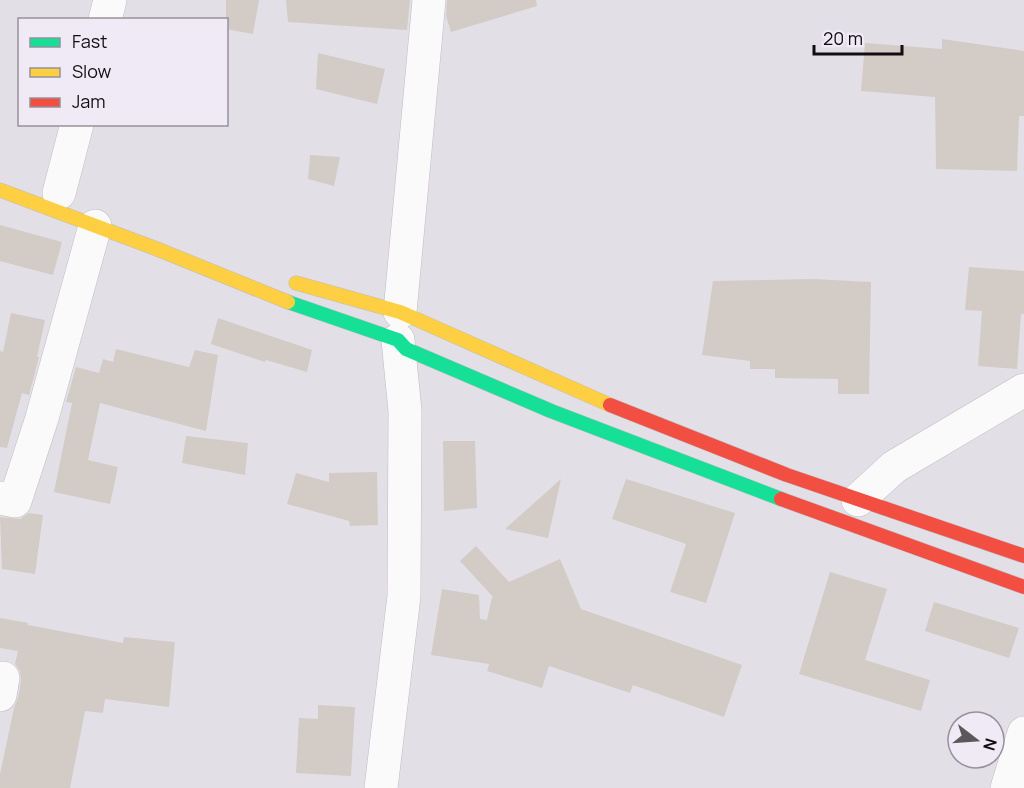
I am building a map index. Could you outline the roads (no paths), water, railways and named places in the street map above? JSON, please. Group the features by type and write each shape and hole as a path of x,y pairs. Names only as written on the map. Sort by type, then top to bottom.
{"main road":[{"path":"0,190 263,293 399,326"},
{"path":"54,191 62,198 148,231"},
{"path":"280,279 858,500 1024,556"},
{"path":"399,326 406,349 551,411 847,525 1024,587"}],"street":[{"path":"106,18 110,0"},
{"path":"381,788 404,596 405,411 399,326 429,0"},
{"path":"54,191 76,126"},
{"path":"0,498 15,501 42,418 95,226"},
{"path":"858,500 894,467 1024,390"},
{"path":"1008,788 1024,733"}]}
